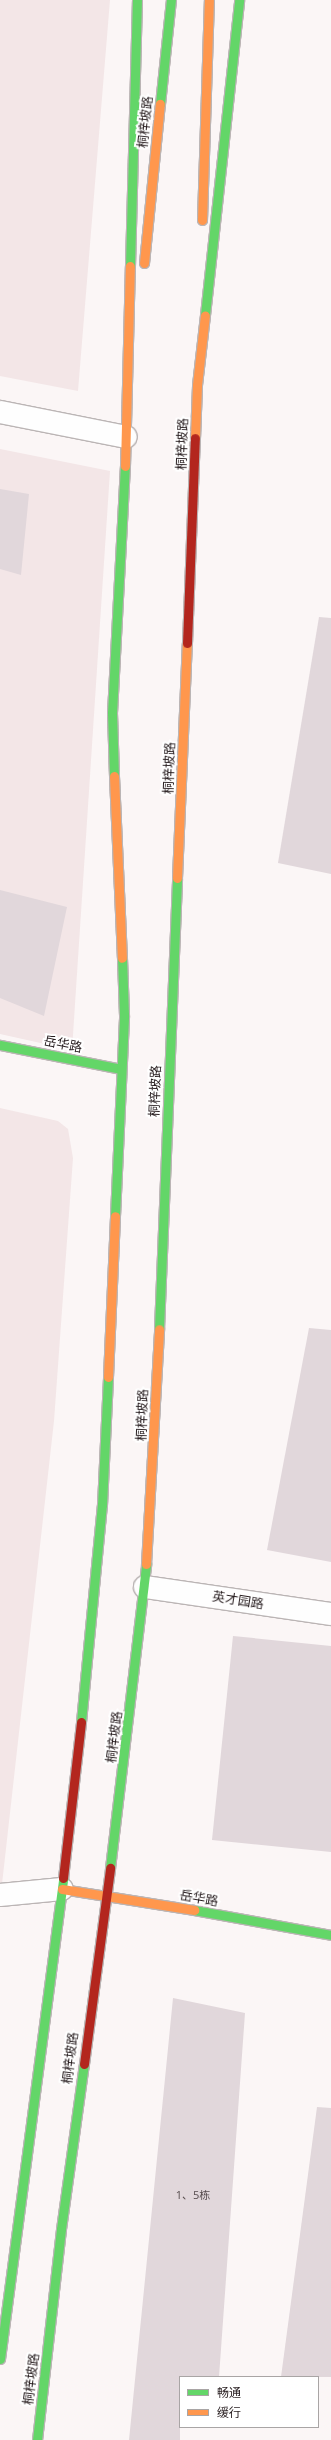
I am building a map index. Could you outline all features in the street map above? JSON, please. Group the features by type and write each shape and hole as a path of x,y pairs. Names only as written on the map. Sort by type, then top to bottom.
{"main road":[{"name":"桐梓坡路","path":"0,2359 62,1889 92,1632 102,1505 124,1015 112,713 126,437 138,0"},
{"name":"桐梓坡路","path":"143,270 171,0"},
{"path":"202,228 209,0"},
{"name":"桐梓坡路","path":"197,385 239,0"},
{"name":"桐梓坡路","path":"37,2440 61,2229 145,1587 155,1426 201,259"},
{"name":"桐梓坡路","path":"126,437 140,302"},
{"name":"岳华路","path":"0,1045 122,1068"},
{"name":"岳华路","path":"62,1889 106,1894 331,1935"}],"street":[{"path":"0,412 126,437"},
{"name":"英才园路","path":"145,1587 331,1614"},
{"path":"0,1895 62,1889"}],"shaded area":[{"path":"0,0 110,0 78,391 0,376"},
{"path":"0,449 110,471 72,1050 0,1034"},
{"path":"0,1108 58,1121 68,1129 73,1158 54,1421 0,1902"}],"building":[{"path":"0,489 29,494 21,575 0,569"},
{"path":"319,617 331,618 331,874 278,863"},
{"path":"0,890 67,907 44,1016 0,998"},
{"path":"309,1328 331,1330 331,1562 267,1550"},
{"path":"233,1636 331,1646 331,1852 212,1840"},
{"path":"173,1998 245,2013 219,2376 179,2376 180,2440 129,2440"},
{"path":"317,2107 331,2108 331,2377 281,2376"}],"traffic: fast":[{"path":"130,266 137,0"},
{"path":"160,104 171,0"},
{"path":"205,315 239,0"},
{"path":"114,776 112,713 125,466"},
{"path":"159,1329 177,878"},
{"path":"115,1216 124,1015 122,958"},
{"path":"0,1045 121,1069"},
{"path":"81,1722 102,1505 108,1377"},
{"path":"110,1868 146,1564"},
{"path":"0,2359 63,1878"},
{"path":"194,1910 331,1935"},
{"path":"37,2440 61,2229 84,2064"}],"traffic: slow":[{"path":"202,220 209,0"},
{"path":"144,263 160,104"},
{"path":"125,466 130,266"},
{"path":"195,438 197,385 205,315"},
{"path":"177,878 187,643"},
{"path":"114,776 122,958"},
{"path":"108,1377 115,1216"},
{"path":"146,1564 159,1329"},
{"path":"62,1889 194,1910"}],"traffic: jam":[{"path":"187,643 195,438"},
{"path":"63,1878 81,1722"},
{"path":"84,2064 110,1868"}]}
